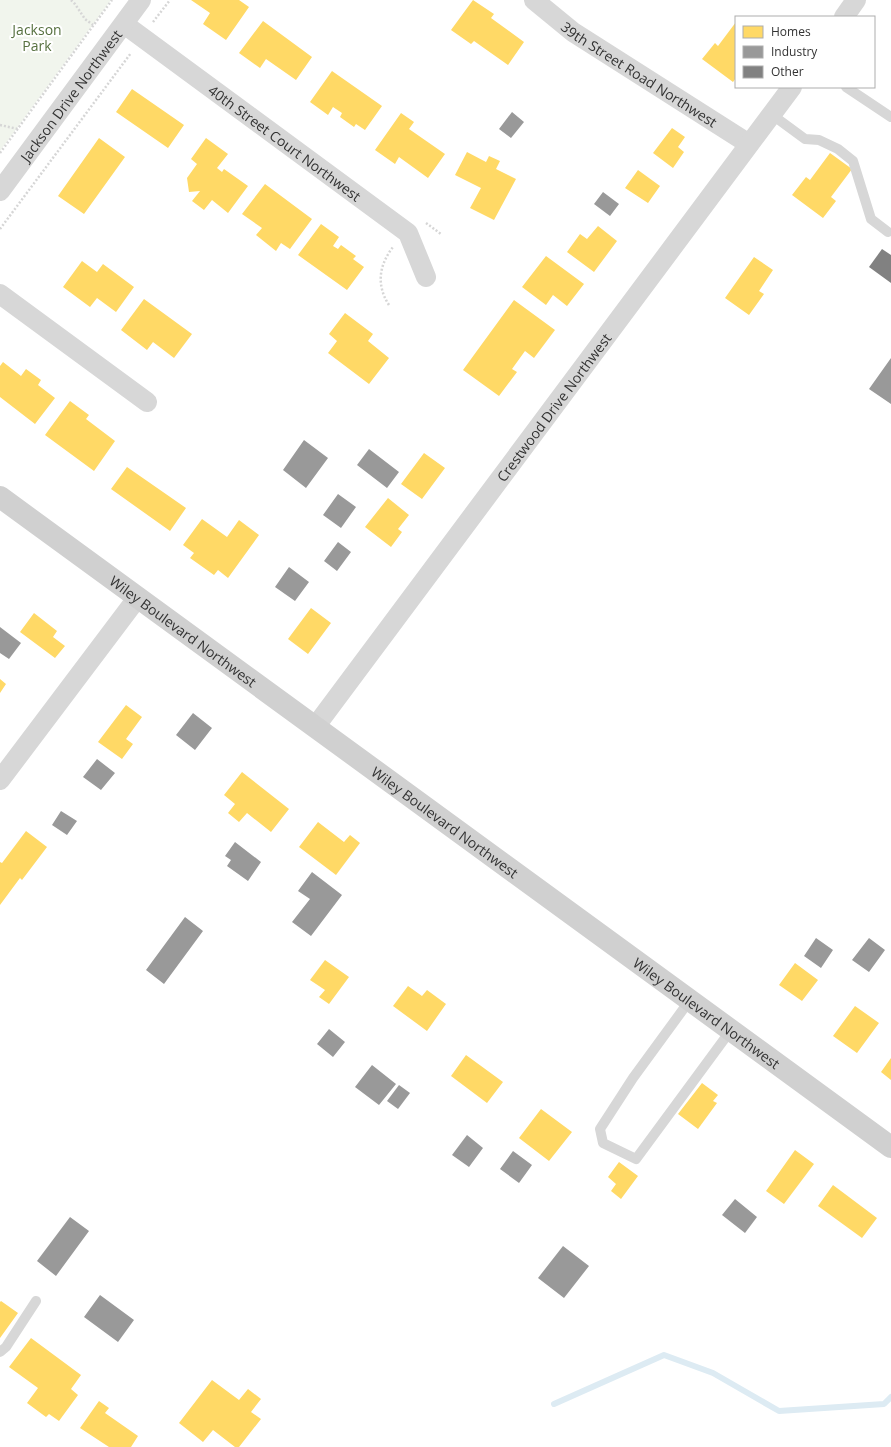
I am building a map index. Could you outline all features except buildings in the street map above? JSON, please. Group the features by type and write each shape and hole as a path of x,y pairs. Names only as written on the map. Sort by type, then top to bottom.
{"street":[{"name":"Jackson Drive Northwest","path":"0,192 141,0"},
{"name":"39th Street Road Northwest","path":"534,0 573,32 749,144"},
{"path":"845,16 856,0"},
{"name":"40th Street Court Northwest","path":"124,24 408,233 426,277"},
{"name":"Crestwood Drive Northwest","path":"315,727 791,88"},
{"path":"0,294 147,402"},
{"name":"Wiley Boulevard Northwest","path":"0,497 891,1147"},
{"path":"0,780 138,597"}],"lane":[{"path":"848,88 891,117"},
{"path":"771,114 805,139 819,140 838,149 853,160 871,219 888,232"},
{"path":"690,1000 633,1078 600,1129 603,1143 636,1159 731,1030"},
{"path":"0,1352 6,1347 36,1301"}],"path":[{"path":"70,0 75,4 85,19 98,28"},
{"path":"0,153 112,0"},
{"path":"0,229 131,52"},
{"path":"0,125 18,129"},
{"path":"389,305 383,294 380,278 383,262 395,245"}],"green space":[{"name":"Jackson Park","path":"0,0 111,0 0,151"}],"waterway":[{"path":"554,1404 664,1355 713,1373 779,1411 884,1404 891,1397"}]}
